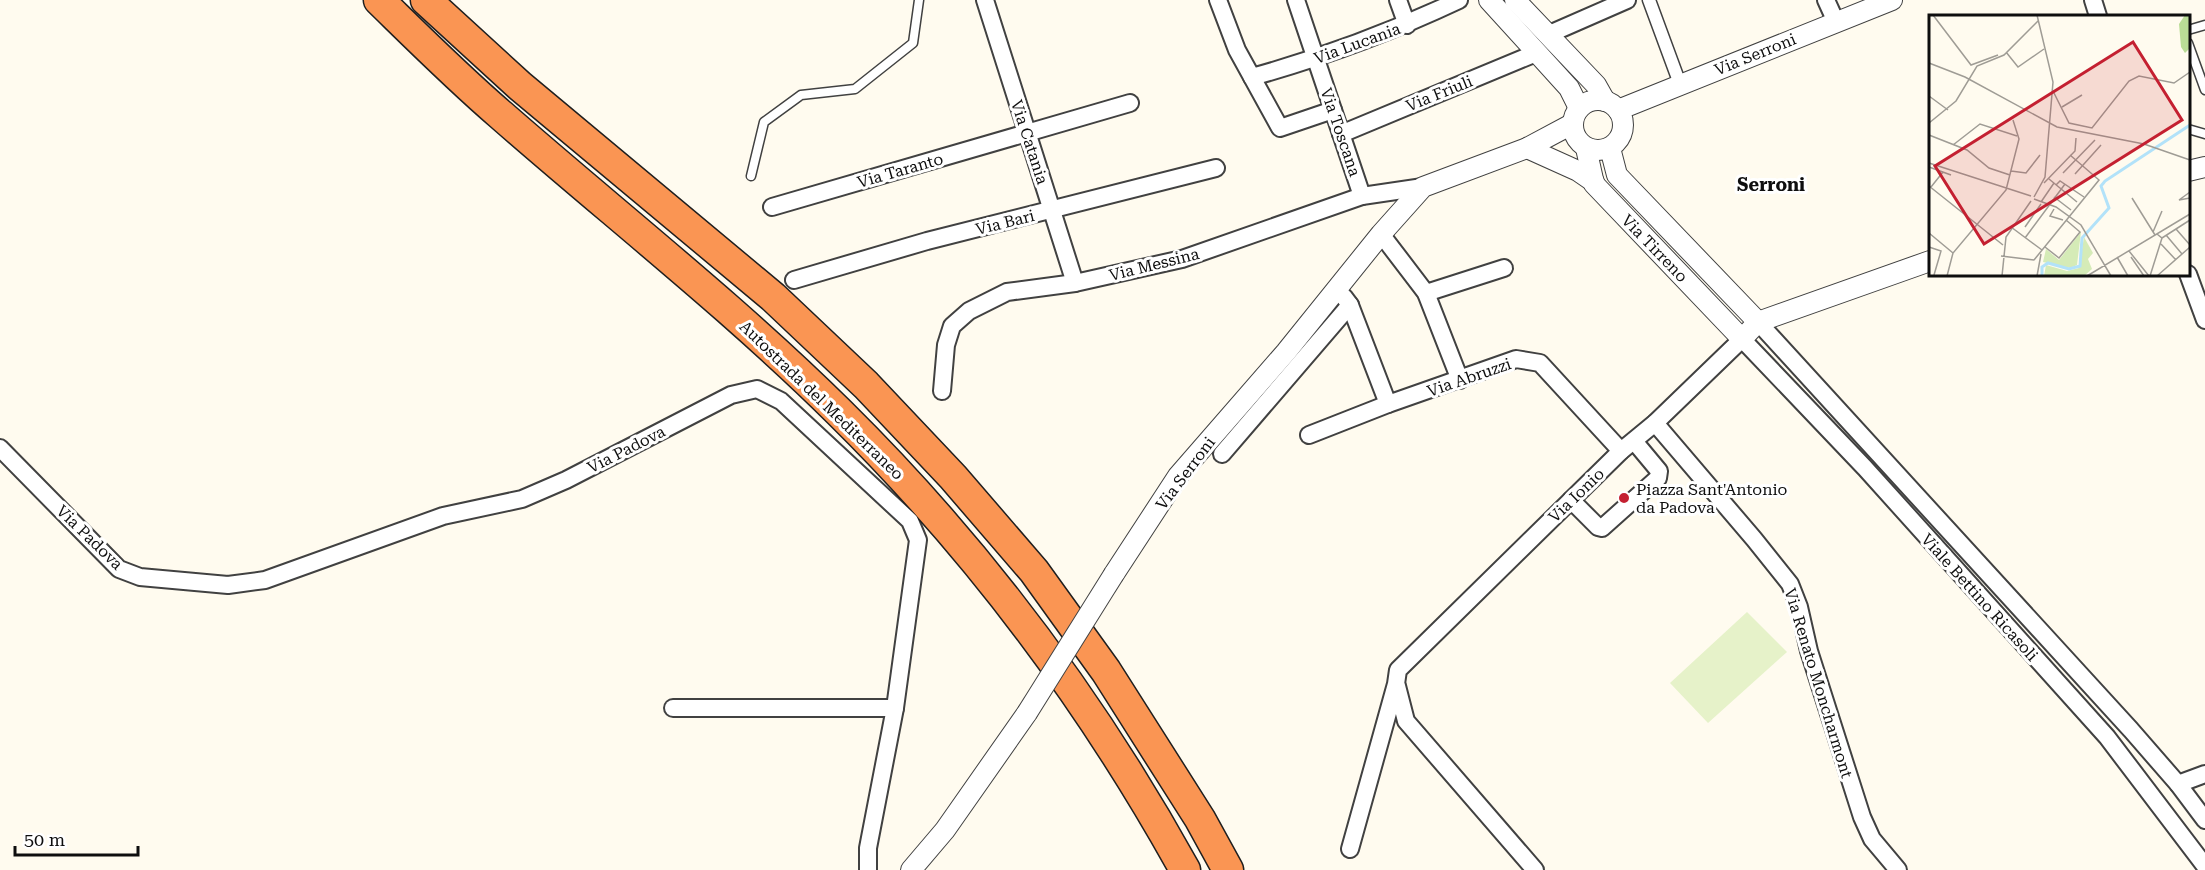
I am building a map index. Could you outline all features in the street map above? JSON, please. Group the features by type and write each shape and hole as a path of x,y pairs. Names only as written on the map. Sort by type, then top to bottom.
{"highway":[{"path":"426,0 520,86 773,297 866,386 953,477 1034,571 1106,670 1200,819 1228,870"},
{"name":"Autostrada del Mediterraneo","path":"387,8 498,113 747,325 840,412 925,502 1004,594 1075,692 1185,870"}],"street":[{"name":"Via Catania","path":"985,0 1075,283"},
{"path":"1218,0 1237,50 1280,128 1333,110"},
{"name":"Via Toscana","path":"1296,0 1362,195"},
{"path":"1398,0 1407,25"},
{"name":"Via Lucania","path":"1252,77 1316,59 1407,25 1459,0"},
{"path":"1489,0 1569,88 1576,116 1574,136 1583,146 1594,182"},
{"path":"1515,0 1596,85 1623,125 1622,134 1610,148 1597,151 1583,146"},
{"path":"1547,35 1627,0"},
{"path":"1649,0 1680,84"},
{"path":"1826,0 1836,22"},
{"name":"Via Serroni","path":"1611,105 1680,84 1892,0"},
{"path":"2093,0 2098,15"},
{"name":"Via Friuli","path":"1341,134 1536,53"},
{"path":"1576,116 1593,100 1611,105"},
{"name":"Via Taranto","path":"772,207 1130,103"},
{"name":"Via Serroni","path":"911,870 945,830 1027,713 1178,476 1339,288 1381,234 1423,187 1527,148 1576,116"},
{"name":"Via Serroni","path":"1527,148 1541,150 1583,146"},
{"path":"1527,148 1578,171 1594,182"},
{"name":"Via Tirreno","path":"1610,148 1617,175 1758,322"},
{"path":"2190,171 2205,167"},
{"name":"Via Bari","path":"794,280 927,241 1216,168"},
{"name":"Via Tirreno","path":"1594,182 1742,339"},
{"name":"Via Messina","path":"942,391 946,345 952,326 969,311 1007,292 1075,283 1182,259 1362,195 1423,187"},
{"path":"1381,234 1426,293 1460,380"},
{"name":"Via Ionio","path":"1350,849 1398,670 1571,500 1627,446 1655,423 1758,322 1929,261"},
{"path":"1426,293 1504,268"},
{"path":"2189,276 2205,320"},
{"path":"1339,288 1350,305 1388,404"},
{"path":"1222,454 1350,305"},
{"name":"Viale Bettino Ricasoli","path":"1758,322 2132,730 2205,820"},
{"name":"Viale Bettino Ricasoli","path":"1742,339 1865,468 2107,737 2205,866"},
{"name":"Via Abruzzi","path":"1310,435 1388,404 1516,360 1540,363 1627,446"},
{"name":"Via Padova","path":"0,448 119,569 140,577 228,585 265,580 443,516 522,499 566,480 731,395 757,389 781,401 910,521 918,540 895,708 868,848 868,870"},
{"name":"Via Renato Moncharmont","path":"1655,423 1790,584 1799,607 1809,651 1862,817 1872,839 1898,870"},
{"path":"1571,500 1598,527 1602,528 1658,478 1659,471 1627,446"},
{"path":"1396,684 1406,722 1535,870"},
{"path":"673,708 895,708"},
{"path":"2178,784 2205,774"}],"lane":[{"path":"751,176 764,122 801,95 855,89 891,62 913,44 919,0"},
{"path":"2190,29 2205,25"},
{"path":"2190,49 2205,90"},
{"path":"2190,130 2205,134"}],"green space":[{"path":"1747,612 1787,652 1708,723 1670,683"}],"place":[{"name":"Piazza Sant'Antonio da Padova","path":"1624,498"}],"district":[{"name":"Serroni","path":"1771,185"}]}
